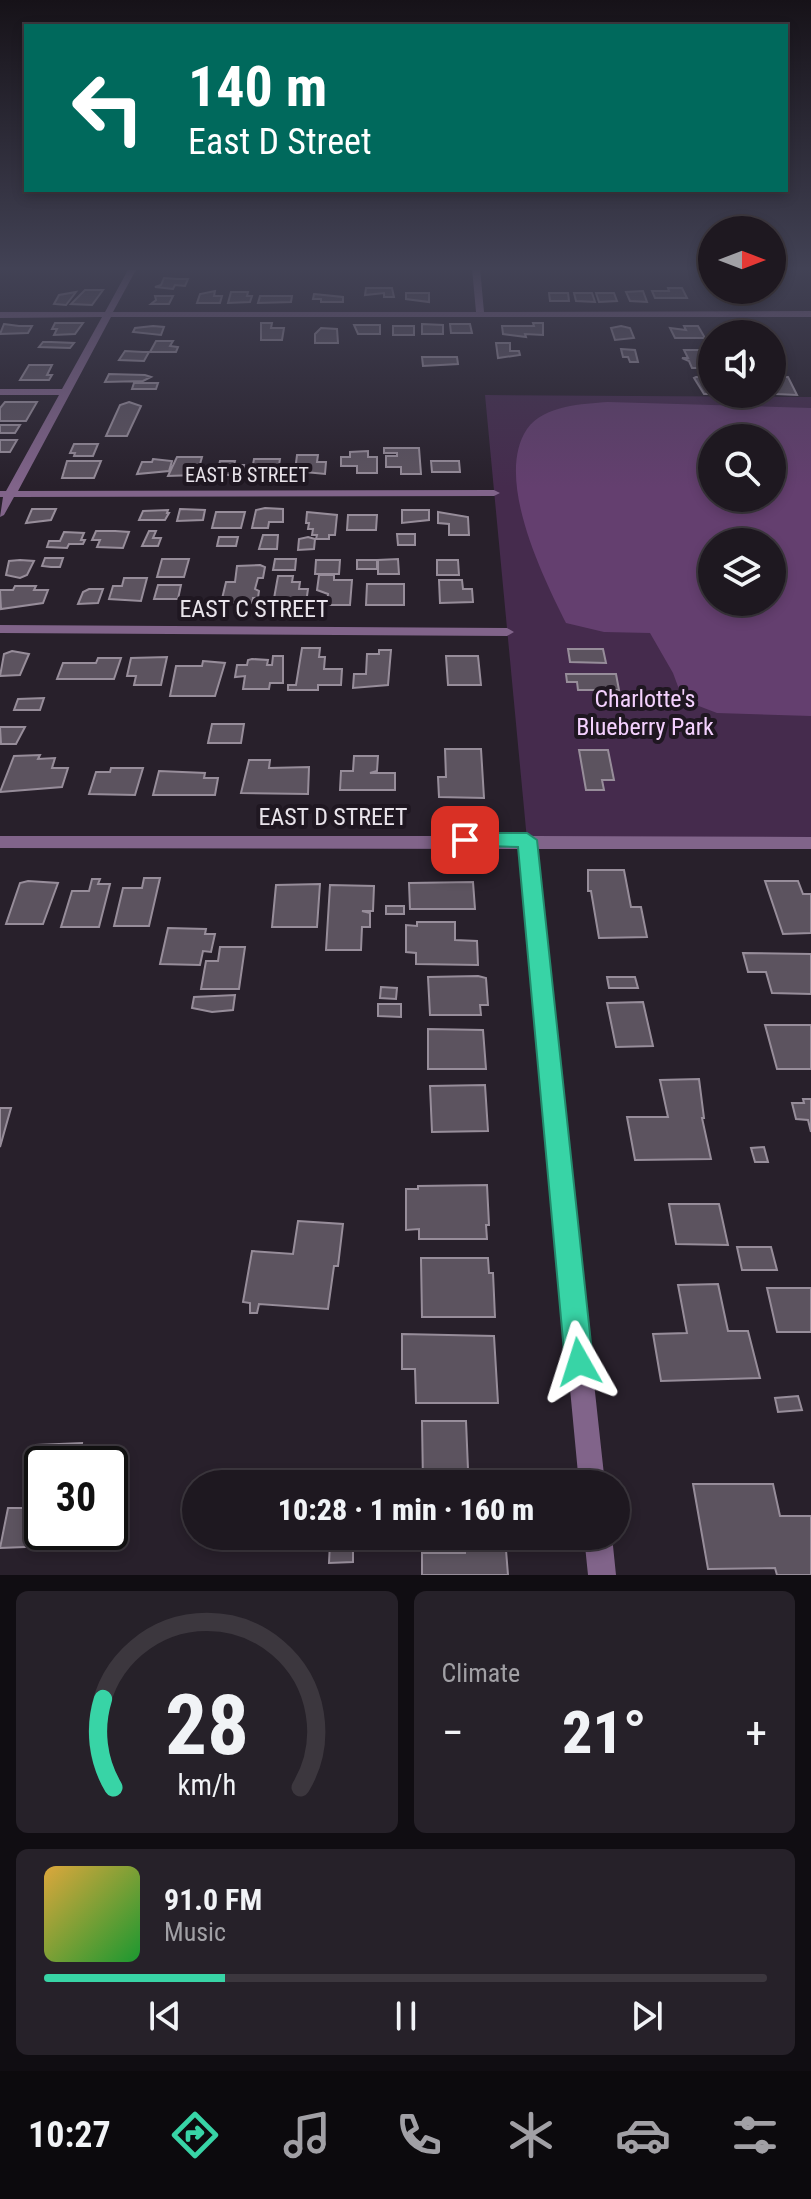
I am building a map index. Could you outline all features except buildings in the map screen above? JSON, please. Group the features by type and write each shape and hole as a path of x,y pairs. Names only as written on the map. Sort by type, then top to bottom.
{"street":[{"path":"0,513 5,494 92,342"},
{"path":"0,392 65,392"},
{"name":"EAST B STREET","path":"5,494 494,493"},
{"name":"EAST C STREET","path":"0,629 507,632"},
{"path":"527,840 591,1470"},
{"name":"EAST D STREET","path":"0,842 527,840 811,843"},
{"path":"599,1550 602,1575"}],"green space":[{"name":"Charlotte's Blueberry Park","path":"485,395 698,396 698,408 786,408 786,397 811,397 811,843 527,840"}],"shaded area":[{"path":"608,402 698,405 698,408 811,408 811,716 717,713 683,700 673,673 650,633 604,632 566,623 535,554 519,500 516,474 518,450 527,429 543,415 576,405"}],"route":[{"path":"465,840 527,840 579,1362"}]}
